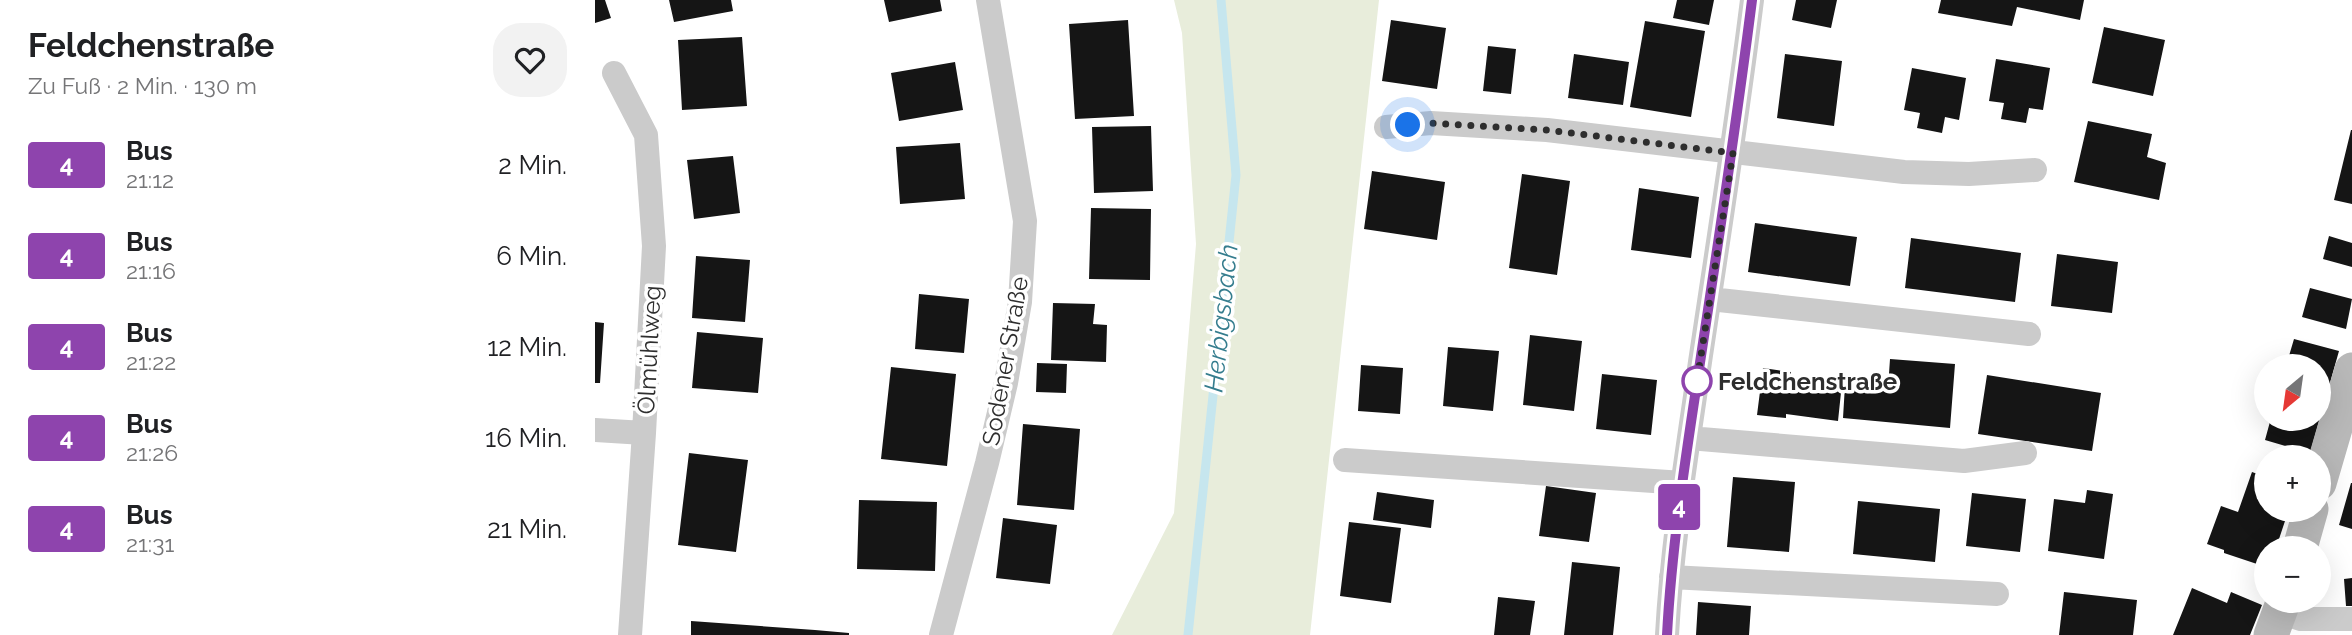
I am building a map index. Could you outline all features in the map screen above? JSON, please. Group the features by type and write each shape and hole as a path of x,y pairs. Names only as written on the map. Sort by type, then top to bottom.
{"street":[{"name":"Sodener Straße","path":"941,635 1006,383 1020,302 1025,221 988,0"},
{"path":"1667,635 1682,483 1733,153 1752,0"},
{"name":"Ölmühlweg","path":"614,73 646,135 654,246 630,635"},
{"path":"1386,127 1431,123 1547,130 1904,173 1969,174 2035,170"},
{"path":"1710,299 2029,334"},
{"path":"2330,445 2352,370"},
{"path":"595,430 644,433"},
{"path":"1689,438 1964,461 2025,453"},
{"path":"1345,460 1682,483"},
{"path":"1671,577 1997,594"},
{"path":"2278,616 2352,619"}],"green space":[{"path":"1174,0 1379,0 1310,635 1112,635 1174,513 1196,244 1182,33"}],"building":[{"path":"595,0 605,0 611,18 595,23"},
{"path":"669,0 731,0 733,11 674,22"},
{"path":"884,0 940,0 942,11 889,22"},
{"path":"1677,0 1714,0 1709,25 1673,18"},
{"path":"1796,0 1837,0 1831,28 1792,20"},
{"path":"1941,0 2084,0 2080,20 2017,7 2012,26 1938,13"},
{"path":"1128,20 1134,116 1075,119 1069,24"},
{"path":"1391,20 1446,28 1437,89 1382,81"},
{"path":"1645,21 1705,31 1691,117 1630,107"},
{"path":"2104,27 2165,40 2153,96 2092,83"},
{"path":"742,37 747,106 682,110 678,40"},
{"path":"1488,46 1516,49 1511,94 1483,91"},
{"path":"1574,54 1629,62 1623,105 1568,98"},
{"path":"1785,54 1842,61 1834,126 1777,118"},
{"path":"1996,59 2050,68 2043,110 2029,108 2026,123 2001,119 2004,103 1989,101"},
{"path":"955,62 963,110 899,121 891,73"},
{"path":"1912,68 1966,78 1959,120 1945,117 1942,133 1917,128 1920,113 1904,110"},
{"path":"2088,121 2152,134 2147,157 2166,163 2159,200 2074,182"},
{"path":"1151,126 1153,191 1094,193 1092,127"},
{"path":"2352,130 2352,204 2334,200"},
{"path":"960,143 965,199 900,204 896,147"},
{"path":"733,156 740,213 694,219 687,160"},
{"path":"1372,171 1445,182 1437,240 1364,229"},
{"path":"1522,174 1570,181 1557,275 1509,268"},
{"path":"1639,188 1699,197 1691,258 1631,250"},
{"path":"1091,208 1151,209 1150,280 1089,279"},
{"path":"1755,223 1857,237 1850,286 1748,272"},
{"path":"2329,236 2352,243 2352,267 2323,259"},
{"path":"1911,238 2021,253 2015,302 1905,288"},
{"path":"2057,254 2118,262 2112,313 2051,306"},
{"path":"696,256 750,260 745,322 692,318"},
{"path":"2310,288 2352,299 2346,329 2302,317"},
{"path":"919,294 969,299 964,353 915,349"},
{"path":"1053,303 1095,304 1093,324 1107,325 1106,362 1051,360"},
{"path":"595,322 604,323 600,383 595,383"},
{"path":"697,332 763,338 758,393 692,388"},
{"path":"1530,335 1582,341 1574,411 1523,405"},
{"path":"2294,339 2339,351 2331,379 2331,354 2290,354"},
{"path":"1448,347 1499,351 1493,411 1443,406"},
{"path":"1890,359 1955,364 1950,428 1843,418 1845,385 1888,388"},
{"path":"1037,363 1067,364 1066,393 1036,392"},
{"path":"1361,365 1403,368 1400,414 1358,411"},
{"path":"891,367 956,374 947,466 881,459"},
{"path":"1763,368 1791,372 1791,376 1842,383 1838,421 1786,414 1786,418 1757,415"},
{"path":"1602,374 1657,380 1651,435 1596,429"},
{"path":"1987,375 2101,393 2092,451 1978,434"},
{"path":"1023,424 1080,429 1074,510 1017,505"},
{"path":"2267,431 2316,431 2312,445 2282,445 2265,440"},
{"path":"689,453 748,460 736,552 678,545"},
{"path":"2252,472 2254,473 2254,522 2285,522 2280,536 2254,536 2254,563 2207,544 2221,506 2238,512"},
{"path":"1733,477 1795,482 1789,552 1727,547"},
{"path":"2352,483 2352,529 2339,525"},
{"path":"1546,486 1596,493 1589,542 1539,536"},
{"path":"2087,490 2113,494 2104,559 2048,551 2054,499 2085,503"},
{"path":"1377,492 1434,500 1431,528 1373,520"},
{"path":"1972,493 2026,499 2020,552 1966,546"},
{"path":"859,500 937,502 935,571 857,569"},
{"path":"1858,501 1940,509 1935,562 1853,554"},
{"path":"1003,518 1057,525 1050,584 996,578"},
{"path":"1349,522 1401,528 1391,603 1340,596"},
{"path":"1572,562 1620,567 1613,635 1564,635"},
{"path":"2352,578 2352,606 2346,606 2344,579"},
{"path":"2192,588 2227,603 2231,592 2254,602 2254,613 2259,613 2250,635 2173,635"},
{"path":"2064,592 2137,600 2133,635 2059,635"},
{"path":"1498,597 1535,601 1530,635 1494,635"},
{"path":"1698,602 1751,606 1749,635 1696,635"},
{"path":"691,621 849,633 849,635 691,635"}],"waterway":[{"name":"Herbigsbach","path":"1188,635 1236,175 1221,0"}],"bus line":[{"name":"4","path":"1667,635 1682,483 1733,153 1752,0"}],"place":[{"name":"Feldchenstraße","path":"1697,381"}],"route":[{"path":"1408,125 1431,123 1547,130 1733,153 1697,381"}]}
